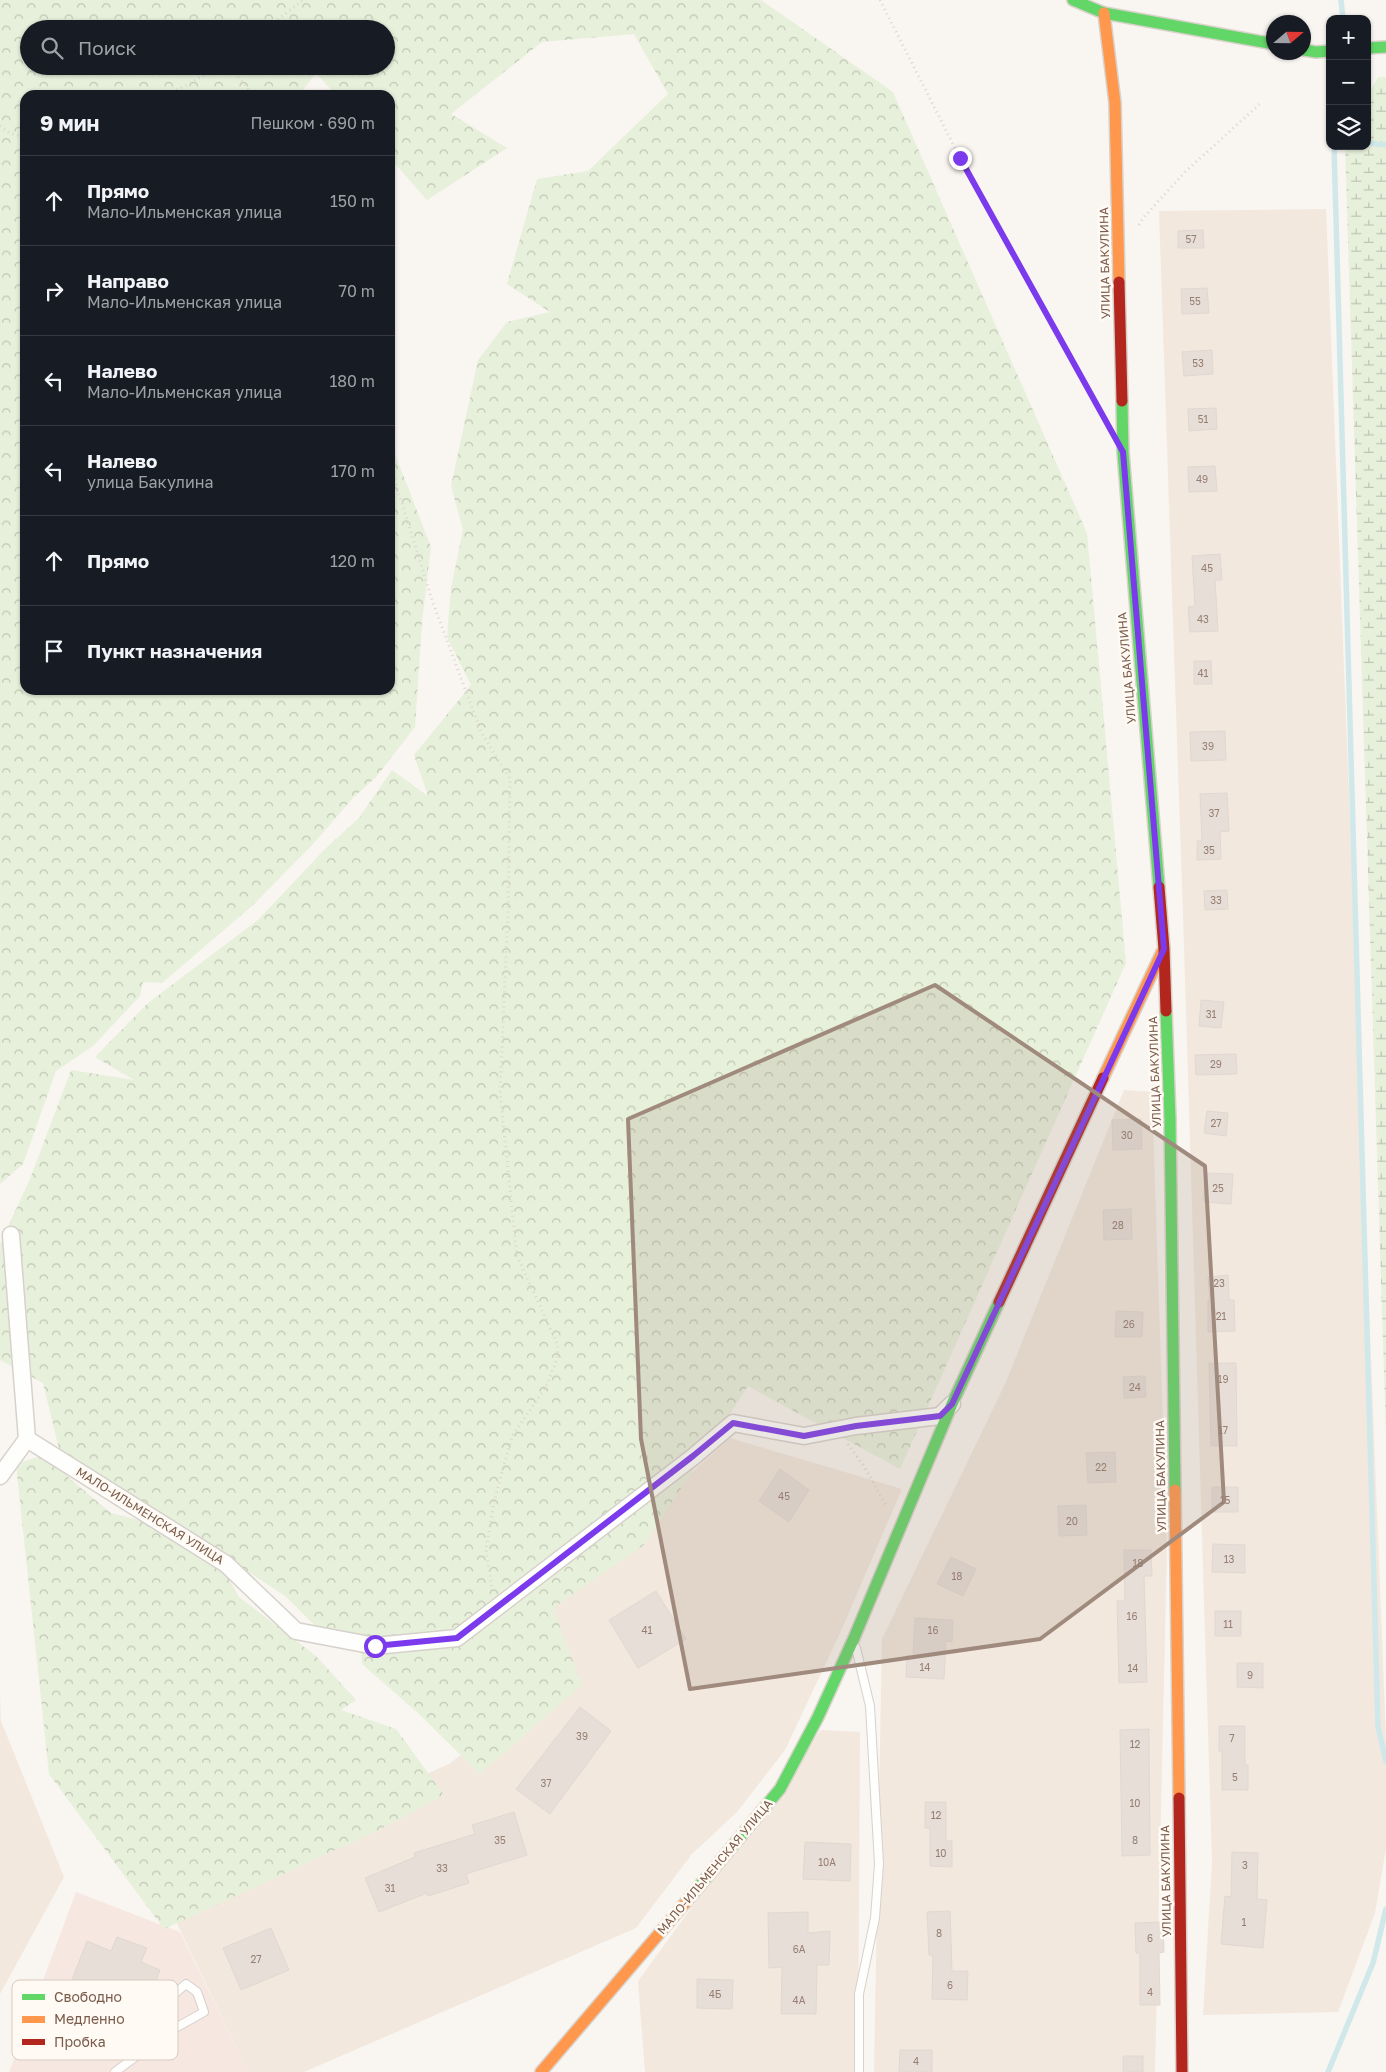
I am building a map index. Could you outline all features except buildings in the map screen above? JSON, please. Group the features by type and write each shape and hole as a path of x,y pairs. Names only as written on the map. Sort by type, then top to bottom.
{"street":[{"path":"1073,0 1104,13 1266,43"},
{"name":"УЛИЦА БАКУЛИНА","path":"1104,13 1115,103 1123,452 1164,949 1170,1118 1182,2072"},
{"path":"1371,48 1386,47"},
{"path":"1311,51 1326,51"},
{"name":"МАЛО-ИЛЬМЕНСКАЯ УЛИЦА","path":"541,2072 780,1789 818,1717 854,1638 952,1404 1164,949"},
{"path":"0,1476 28,1439 11,1235"},
{"name":"МАЛО-ИЛЬМЕНСКАЯ УЛИЦА","path":"28,1439 226,1564 296,1631 375,1646 457,1638 733,1423 804,1436 856,1426 940,1416 952,1404"}],"lane":[{"path":"854,1638 870,1706 879,1864 876,1918 859,1994 859,2072"},
{"path":"178,1991 186,1984 197,1992 204,2012 178,2027"},
{"path":"115,2072 131,2060"}],"path":[{"path":"277,20 303,0"},
{"path":"880,0 960,158 1104,418"},
{"path":"177,90 204,75"},
{"path":"236,75 249,90"},
{"path":"1135,232 1144,217 1185,172 1262,102"},
{"path":"0,126 11,134 20,136"},
{"path":"395,481 432,600 478,723 510,779 508,912 500,1093 517,1256 558,1345 557,1359 546,1387 512,1436 494,1502 486,1550 495,1608"},
{"path":"837,1430 865,1468 899,1530"}],"highlighted area":[{"path":"935,985 1205,1166 1224,1502 1040,1639 690,1689 641,1439 628,1119"}],"shaded area":[{"path":"1326,209 1386,1741 1386,1848 1375,1913 1338,2012 1203,2015 1212,1863 1159,211"},
{"path":"1124,1090 1152,1092 1167,1547 1155,2072 874,2072 882,1639 1005,1384"},
{"path":"730,1438 902,1489 841,1631 785,1750 737,1812 692,1854 636,1928 304,2072 248,2072 161,1890 449,1764 565,1675 504,1622 626,1532"},
{"path":"0,1693 1,1721 64,1877 0,1994"},
{"path":"821,1730 860,1732 858,2072 645,2072 638,1981"},
{"path":"76,1892 180,1932 248,2072 9,2072 13,2060 178,2060 178,1980 43,1980"}],"green space":[{"path":"0,0 761,0 893,92 1087,533 1126,963 900,1469 748,1386 644,1545 553,1608 582,1685 480,1774 419,1714 362,1664 360,1639 330,1640 285,1596 211,1547 239,1597 316,1656 356,1700 341,1710 396,1729 444,1795 379,1830 164,1929 49,1774 16,1464 51,1453 69,1478 111,1513 195,1534 107,1495 82,1465 59,1449 43,1383 0,1360 0,1244 30,1179 71,1070 134,1080 95,1057 148,1003 258,920 325,849 359,818 392,770 428,796 414,755 471,685 447,637 451,588 463,530 451,486 478,360 507,322 550,312 507,284 537,179 588,171 668,94 634,34 542,42 451,114 507,148 427,200 395,164 395,90 331,90 318,75 395,75 395,20 20,20 20,75 314,75 303,90 20,90 20,695 395,695 395,454 431,547 422,622 415,727 377,776 353,798 313,844 252,906 162,983 143,982 140,996 93,1046 56,1071 23,1164 0,1184"},
{"path":"1378,77 1386,77 1386,1436 1345,150 1371,150 1371,90"}],"waterway":[{"path":"1341,0 1343,15"},
{"path":"1371,143 1386,145"},
{"path":"1334,150 1378,1727 1386,1761"},
{"path":"1328,2072 1373,1963 1386,1909"}],"traffic: fast":[{"path":"1073,0 1104,13 1266,43"},
{"path":"1371,48 1386,47"},
{"path":"1311,51 1326,51"},
{"path":"1122,401 1123,452 1159,887"},
{"path":"1166,1011 1170,1118 1175,1490"},
{"path":"686,1902 780,1789 818,1717 854,1638 952,1404 999,1302"}],"traffic: slow":[{"path":"1104,13 1115,103 1119,282"},
{"path":"1103,1078 1162,952"},
{"path":"1175,1490 1179,1798"},
{"path":"541,2072 686,1902"}],"traffic: jam":[{"path":"1119,282 1122,401"},
{"path":"1159,887 1166,1011"},
{"path":"999,1302 1103,1078"},
{"path":"1179,1798 1182,2072"}],"route":[{"path":"375,1646 457,1638 733,1423 804,1436 856,1426 940,1416 952,1404 1164,949 1123,452 960,158"}]}
